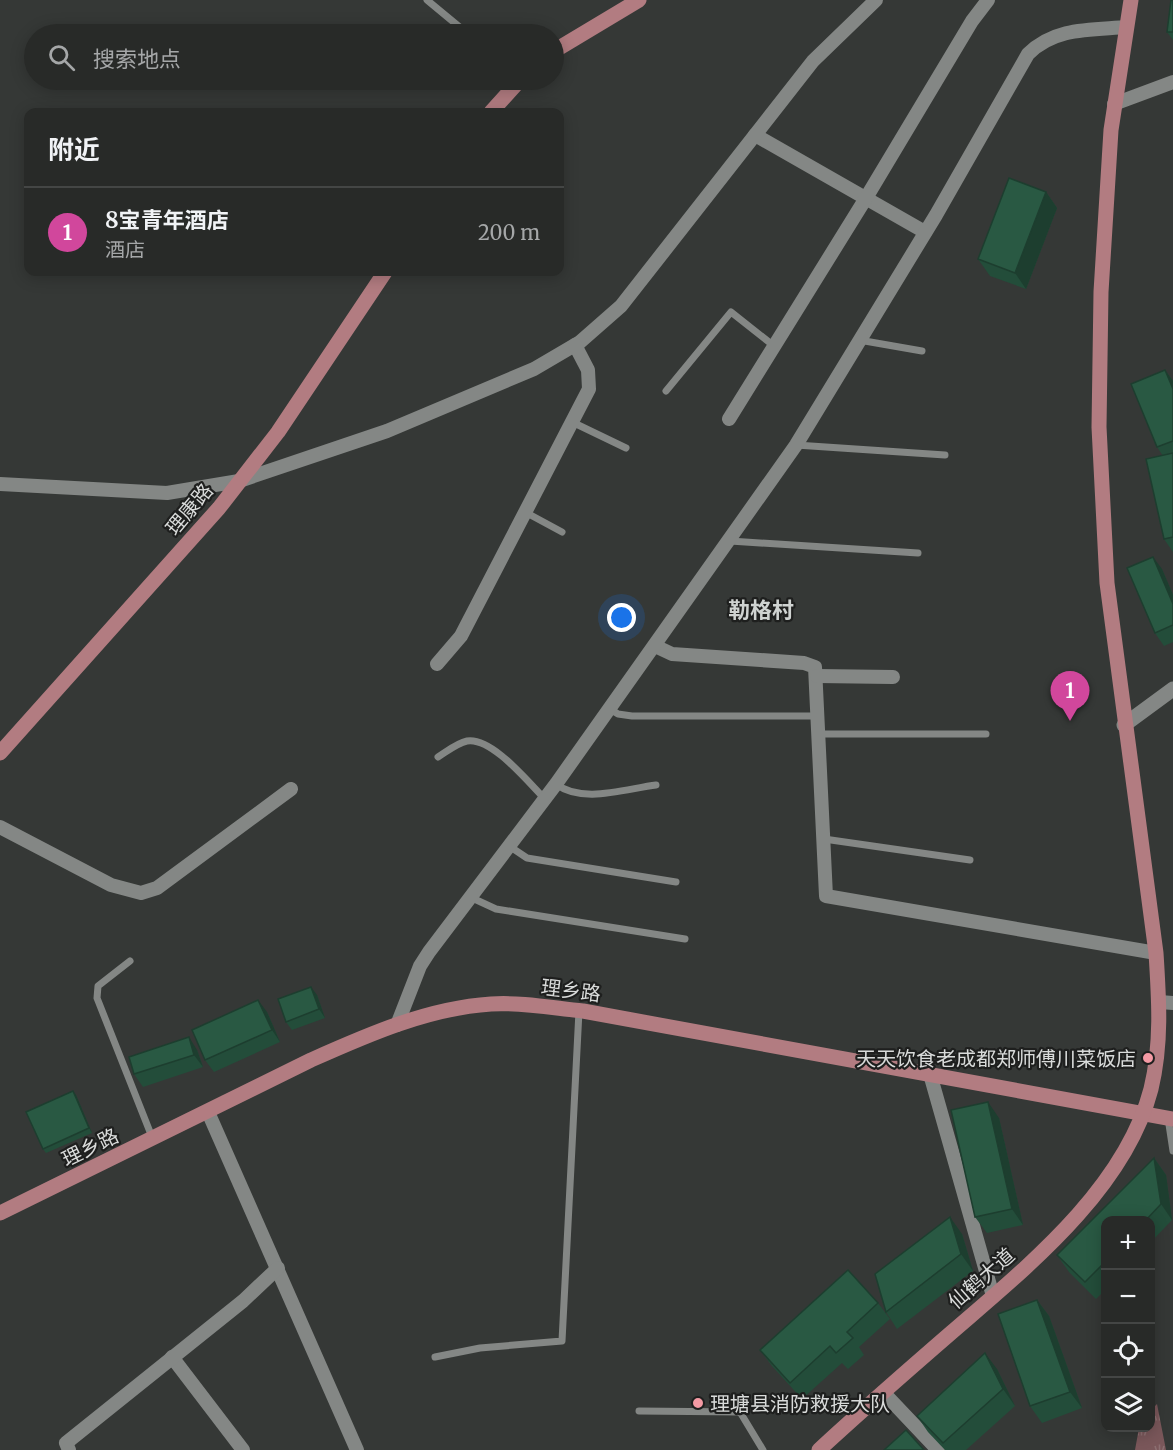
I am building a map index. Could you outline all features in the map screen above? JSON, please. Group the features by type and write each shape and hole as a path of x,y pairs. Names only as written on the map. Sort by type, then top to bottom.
{"main road":[{"path":"564,45 639,0"},
{"name":"仙鹤大道","path":"819,1450 1066,1228 1107,1179 1142,1114 1155,1069 1166,1002 1156,953 1107,583 1099,427 1102,261 1114,104 1131,0"},
{"path":"495,108 511,90"},
{"name":"理康路","path":"0,753 197,535 278,432 382,276"},
{"name":"理乡路","path":"0,1213 153,1140 311,1060 397,1025 439,1013 492,1004 579,1011 1171,1118"}],"street":[{"path":"0,484 167,492 239,481 350,444 450,406 534,369 575,345 621,306 813,61 876,0"},
{"path":"729,419 972,21 988,0"},
{"path":"397,1025 420,966 556,784 796,445 925,232 1028,54 1049,37 1063,33 1126,27"},
{"path":"1114,104 1173,82"},
{"path":"754,135 925,232"},
{"path":"437,664 461,636 591,381 575,345"},
{"path":"655,646 672,654 808,664 815,667 826,896 1156,953"},
{"path":"817,676 893,677"},
{"path":"1124,725 1173,689"},
{"path":"0,827 111,885 141,893 157,888 291,789"},
{"path":"930,1074 993,1296"},
{"path":"208,1112 357,1450"},
{"path":"69,1450 66,1443 243,1301 278,1268"},
{"path":"172,1357 243,1450"},
{"path":"883,1392 938,1450"}],"lane":[{"path":"427,0 456,24"},
{"path":"666,391 731,312 774,346"},
{"path":"859,339 922,351"},
{"path":"572,422 626,448"},
{"path":"796,445 945,455"},
{"path":"525,512 562,532"},
{"path":"730,541 918,553"},
{"path":"610,709 618,714 632,716 819,716"},
{"path":"819,734 986,734"},
{"path":"438,757 465,741 483,743 496,752 545,799"},
{"path":"556,784 578,795 656,786"},
{"path":"824,839 970,860"},
{"path":"509,846 527,858 676,882"},
{"path":"470,897 496,909 685,939"},
{"path":"130,961 98,986 97,998 153,1140"},
{"path":"435,1357 480,1348 562,1341 579,1011"},
{"path":"1171,1118 1173,1151"},
{"path":"639,1411 740,1412 763,1450"}],"green space":[{"path":"1157,1404 1166,1450 1135,1450 1138,1432 1155,1432 1155,1406"}],"building":[{"path":"1171,0 1173,0 1173,32 1167,32"},
{"path":"1009,178 1046,192 1015,273 978,259"},
{"path":"1165,370 1173,389 1173,441 1157,447 1131,384"},
{"path":"1173,453 1173,537 1164,539 1146,459"},
{"path":"1153,557 1173,604 1173,625 1155,633 1127,568"},
{"path":"311,987 319,1009 286,1022 278,999"},
{"path":"258,1000 272,1030 205,1060 192,1030"},
{"path":"189,1037 194,1055 134,1074 129,1057"},
{"path":"73,1091 89,1128 43,1149 26,1112"},
{"path":"988,1102 1012,1209 975,1217 951,1110"},
{"path":"1154,1158 1161,1204 1150,1216 1101,1216 1101,1266 1085,1282 1057,1255"},
{"path":"950,1217 961,1254 886,1312 875,1274"},
{"path":"848,1270 878,1303 847,1332 853,1338 836,1353 830,1346 790,1383 760,1350"},
{"path":"1037,1300 1070,1392 1030,1406 998,1314"},
{"path":"985,1353 1003,1389 943,1443 917,1416"},
{"path":"906,1430 924,1450 884,1450"}],"place":[{"name":"8宝青年酒店","path":"1070,721"},
{"name":"天天饮食老成都郑师傅川菜饭店","path":"1148,1058"},
{"name":"理塘县消防救援大队","path":"698,1403"}],"district":[{"name":"勒格村","path":"761,610"}]}
